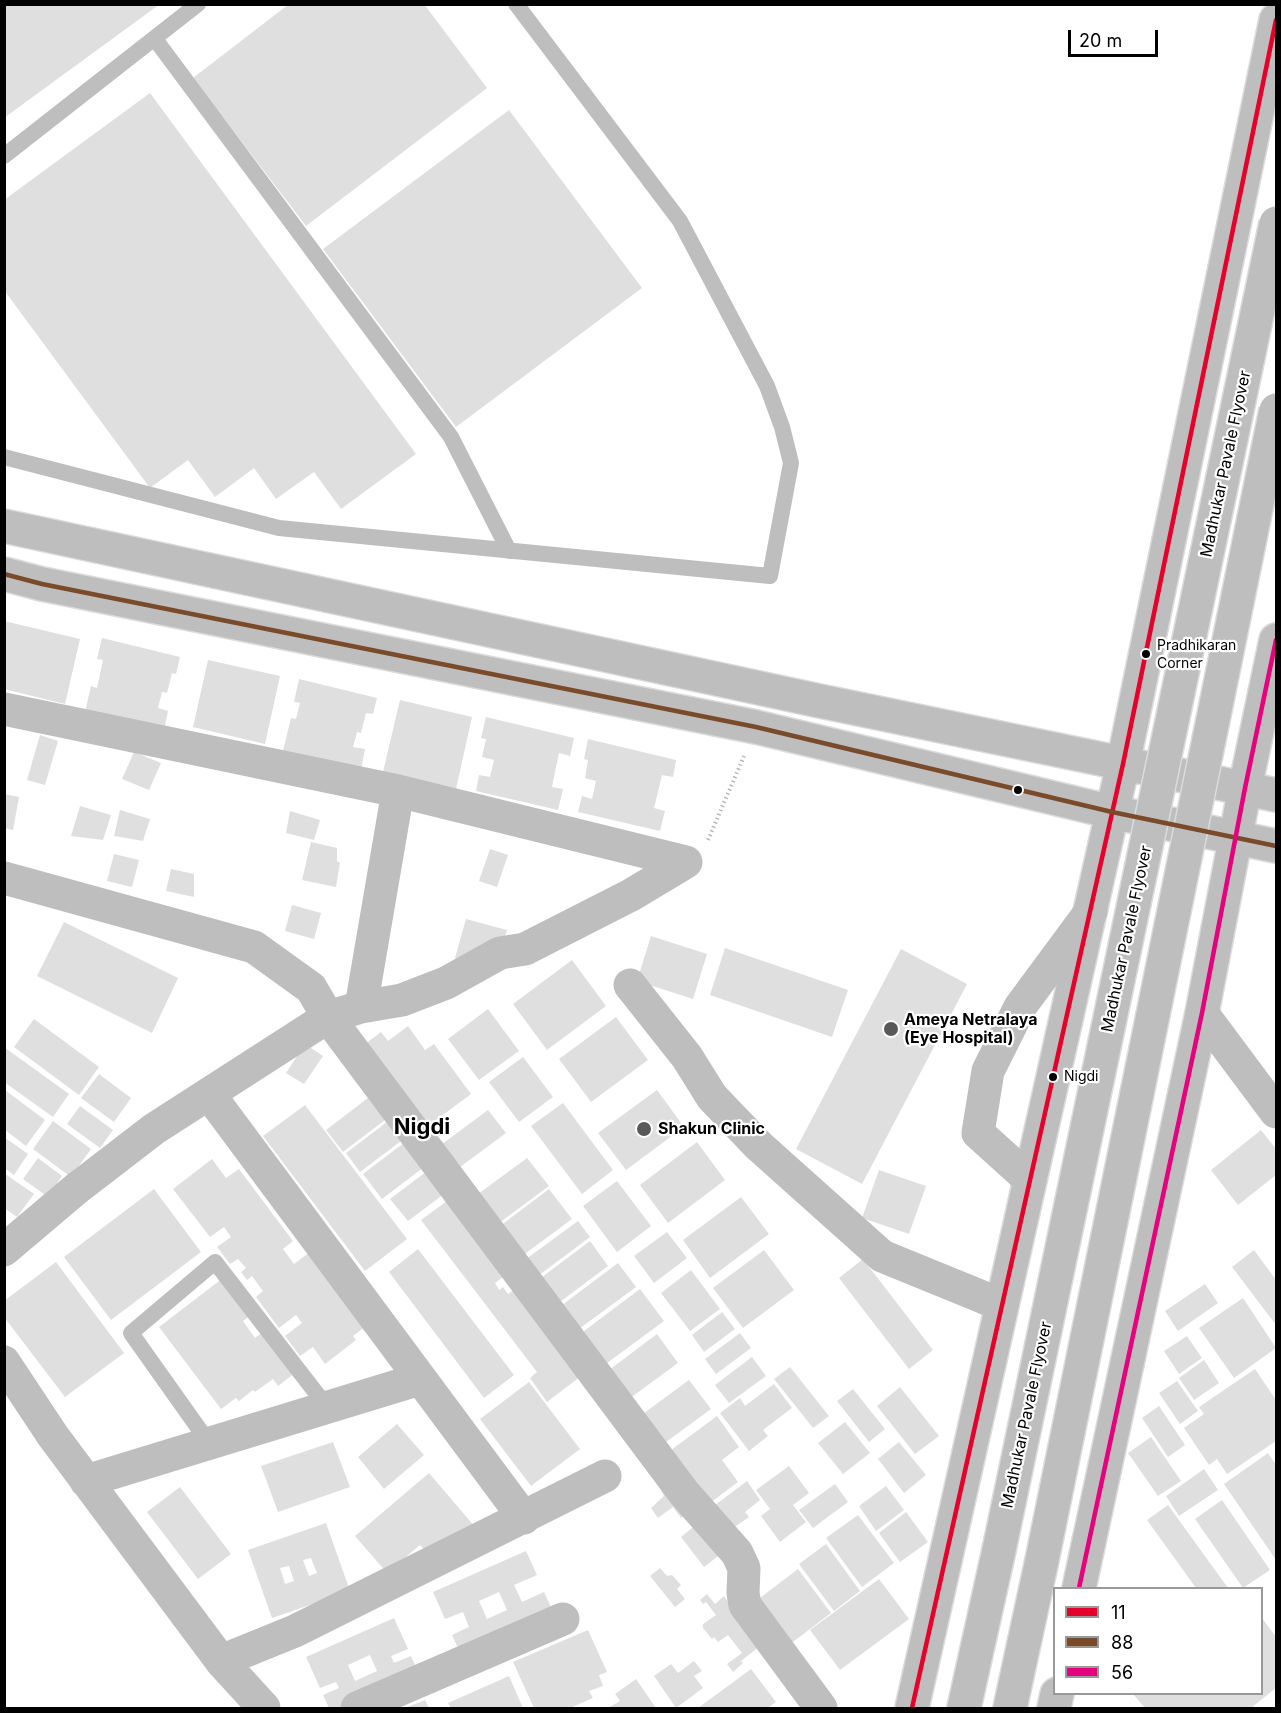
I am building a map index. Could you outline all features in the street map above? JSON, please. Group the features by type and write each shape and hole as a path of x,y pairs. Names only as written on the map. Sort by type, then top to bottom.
{"main road":[{"path":"912,1708 1113,812 1276,20"},
{"name":"Madhukar Pavale Flyover","path":"964,1708 1276,223"},
{"path":"1010,1708 1276,410"},
{"path":"4,526 1276,795"},
{"path":"4,574 42,585 756,727 1113,812 1276,846"},
{"path":"1079,1587 1202,1013 1245,788 1276,648"},
{"path":"4,709 398,791 686,862"},
{"path":"362,1006 398,791"},
{"path":"4,1250 76,1189 154,1129 328,1017 362,1006 402,1000 446,983 500,953 525,949 631,895 686,862"},
{"path":"4,878 254,946 311,988 328,1017 684,1493 737,1553 744,1568 742,1593 745,1605 821,1708"},
{"path":"1030,1180 978,1133 988,1071 1020,1007 1091,910"},
{"path":"630,985 687,1057 712,1097 759,1146 882,1256 1002,1305"},
{"path":"1202,1013 1276,1112"},
{"path":"209,1094 524,1518"},
{"path":"4,1362 53,1436 221,1661 264,1708"},
{"path":"86,1480 420,1379"},
{"path":"221,1661 296,1632 604,1476"},
{"path":"357,1708 563,1619"}],"lane":[{"path":"4,156 198,4"},
{"path":"4,457 279,528 770,576 790,463 782,427 767,386 680,221 516,4"},
{"path":"155,39 451,436 509,550"},
{"path":"208,1443 131,1333 215,1262 327,1407"}],"path":[{"path":"686,862 704,848 756,727"}],"building":[{"path":"4,4 160,4 4,118"},
{"path":"289,4 424,4 487,88 306,226 193,78"},
{"path":"150,93 416,454 341,509 314,472 276,499 254,468 215,497 188,460 150,488 4,290 4,200"},
{"path":"509,110 642,288 456,427 323,249"},
{"path":"4,621 80,639 65,704 4,689"},
{"path":"102,638 180,657 176,674 172,673 167,693 162,692 158,708 168,711 164,731 85,712 91,686 97,688 103,660 97,659"},
{"path":"208,660 280,676 265,744 193,727"},
{"path":"299,679 377,698 373,714 366,713 361,733 357,732 353,747 365,749 361,770 283,751 291,718 296,719 300,703 294,702"},
{"path":"400,700 472,717 456,789 383,772"},
{"path":"486,717 574,738 570,756 559,753 552,787 563,789 558,810 476,791 479,775 490,777 494,760 482,757 486,739 481,738"},
{"path":"40,735 58,741 45,785 27,780"},
{"path":"588,739 676,760 673,777 662,775 654,808 665,811 660,831 578,812 582,796 592,799 596,781 585,778 588,760 584,759"},
{"path":"134,752 161,763 149,790 122,779"},
{"path":"4,794 19,797 13,830 4,828"},
{"path":"80,806 111,815 103,840 71,836"},
{"path":"120,810 150,819 143,841 114,836"},
{"path":"290,811 320,820 314,840 286,833"},
{"path":"311,842 337,848 337,861 340,863 336,887 302,880"},
{"path":"490,849 508,855 497,887 479,881"},
{"path":"114,854 139,860 132,887 107,881"},
{"path":"171,869 194,874 194,897 166,891"},
{"path":"292,905 321,913 314,939 285,931"},
{"path":"466,919 507,930 500,953 467,962 455,958"},
{"path":"64,922 178,978 152,1033 37,976"},
{"path":"651,936 707,954 693,999 637,981"},
{"path":"725,948 848,990 832,1037 710,995"},
{"path":"901,949 967,984 862,1184 796,1149"},
{"path":"572,960 606,1006 547,1050 513,1004"},
{"path":"488,1009 519,1051 479,1080 448,1039"},
{"path":"616,1017 648,1060 591,1102 559,1059"},
{"path":"34,1019 99,1067 79,1095 14,1047"},
{"path":"408,1026 425,1050 434,1044 471,1094 419,1133 357,1050 381,1032 388,1041"},
{"path":"305,1044 323,1056 304,1084 286,1073"},
{"path":"4,1047 69,1094 53,1117 4,1082"},
{"path":"523,1057 553,1097 519,1122 489,1082"},
{"path":"99,1074 131,1098 114,1122 81,1098"},
{"path":"5,1090 45,1120 26,1146 5,1130"},
{"path":"657,1090 684,1127 626,1170 598,1133"},
{"path":"368,1098 385,1120 343,1152 326,1130"},
{"path":"563,1103 613,1170 582,1194 531,1126"},
{"path":"305,1105 407,1239 365,1271 263,1136"},
{"path":"80,1106 113,1130 100,1148 67,1124"},
{"path":"488,1110 506,1133 448,1176 430,1153"},
{"path":"53,1121 91,1149 71,1177 33,1149"},
{"path":"387,1122 401,1141 360,1172 346,1153"},
{"path":"1261,1130 1276,1149 1276,1175 1238,1205 1211,1170"},
{"path":"4,1137 28,1154 14,1175 4,1168"},
{"path":"405,1142 424,1167 382,1199 363,1174"},
{"path":"697,1142 725,1180 668,1223 640,1185"},
{"path":"38,1158 62,1176 48,1197 23,1179"},
{"path":"527,1158 549,1186 491,1229 470,1200"},
{"path":"212,1159 226,1178 239,1169 293,1241 283,1249 294,1264 311,1251 366,1326 353,1336 356,1340 325,1364 313,1347 300,1356 285,1336 302,1323 296,1315 279,1328 256,1297 263,1291 252,1276 247,1280 241,1272 246,1268 238,1259 230,1264 217,1247 231,1237 224,1227 210,1237 173,1189"},
{"path":"431,1168 448,1191 408,1221 390,1199"},
{"path":"879,1170 926,1186 909,1234 862,1218"},
{"path":"4,1173 34,1194 17,1217 4,1208"},
{"path":"617,1181 651,1226 617,1252 583,1206"},
{"path":"154,1189 201,1252 111,1320 64,1257"},
{"path":"549,1189 572,1219 514,1262 492,1232"},
{"path":"741,1197 769,1234 710,1278 683,1240"},
{"path":"447,1201 504,1276 495,1283 499,1290 503,1287 508,1294 515,1289 589,1370 547,1402 530,1378 537,1372 421,1220"},
{"path":"578,1221 590,1237 534,1279 522,1262"},
{"path":"667,1232 687,1258 654,1283 634,1256"},
{"path":"590,1241 608,1266 556,1305 538,1280"},
{"path":"418,1249 514,1375 484,1398 389,1272"},
{"path":"764,1250 794,1290 743,1328 713,1288"},
{"path":"1254,1250 1276,1280 1276,1325 1232,1267"},
{"path":"863,1259 933,1350 909,1369 839,1278"},
{"path":"56,1262 124,1353 65,1397 4,1317 4,1301"},
{"path":"618,1263 636,1287 575,1332 558,1308"},
{"path":"691,1270 720,1309 690,1331 661,1293"},
{"path":"223,1278 251,1315 243,1321 255,1338 264,1331 295,1373 278,1386 273,1379 255,1392 253,1390 239,1401 236,1398 221,1409 159,1327"},
{"path":"1205,1284 1218,1303 1178,1331 1165,1311"},
{"path":"640,1289 664,1321 603,1366 580,1334"},
{"path":"1243,1298 1276,1348 1234,1378 1199,1328"},
{"path":"722,1312 735,1329 704,1352 692,1335"},
{"path":"740,1333 751,1348 716,1374 705,1359"},
{"path":"657,1334 678,1363 622,1404 601,1376"},
{"path":"1187,1336 1202,1358 1179,1374 1164,1351"},
{"path":"752,1357 766,1376 729,1403 715,1385"},
{"path":"1204,1360 1219,1383 1194,1400 1179,1378"},
{"path":"790,1367 829,1416 813,1428 774,1379"},
{"path":"1255,1369 1276,1400 1276,1441 1227,1474 1217,1459 1209,1465 1184,1428 1204,1414 1199,1407"},
{"path":"689,1380 711,1409 658,1448 636,1419"},
{"path":"1177,1381 1198,1411 1180,1424 1159,1393"},
{"path":"529,1382 580,1449 531,1486 480,1419"},
{"path":"774,1384 792,1408 763,1430 768,1436 749,1451 720,1413 740,1398 745,1406"},
{"path":"900,1387 939,1436 915,1454 877,1406"},
{"path":"853,1389 885,1429 869,1442 837,1401"},
{"path":"1159,1406 1185,1445 1168,1457 1142,1418"},
{"path":"717,1416 739,1447 722,1460 738,1482 702,1509 663,1456"},
{"path":"845,1422 870,1453 843,1474 818,1443"},
{"path":"397,1424 424,1455 384,1489 358,1457"},
{"path":"1151,1437 1181,1481 1158,1496 1128,1453"},
{"path":"333,1442 350,1487 278,1512 261,1466"},
{"path":"899,1442 926,1475 904,1493 878,1459"},
{"path":"1268,1453 1276,1465 1276,1560 1224,1484"},
{"path":"789,1466 809,1493 793,1505 806,1522 780,1542 761,1516 770,1509 756,1490"},
{"path":"1204,1469 1218,1490 1179,1516 1166,1496"},
{"path":"429,1473 476,1528 428,1555 420,1545 387,1573 355,1536"},
{"path":"747,1481 760,1500 745,1512 749,1517 732,1529 715,1505"},
{"path":"835,1484 848,1502 813,1528 799,1510"},
{"path":"886,1486 904,1510 876,1531 859,1506"},
{"path":"180,1487 231,1554 198,1579 147,1512"},
{"path":"667,1488 691,1510 681,1518 673,1507 658,1518 651,1508 664,1496 662,1492"},
{"path":"1222,1500 1270,1570 1242,1587 1195,1519"},
{"path":"1168,1505 1227,1587 1195,1587 1147,1520"},
{"path":"906,1512 928,1542 900,1562 879,1533"},
{"path":"858,1515 894,1563 862,1587 826,1538"},
{"path":"326,1523 350,1591 272,1618 248,1550","holes":["311,1558 317,1573 309,1576 303,1560","289,1566 294,1581 285,1584 280,1568"]},
{"path":"698,1523 722,1553 704,1567 681,1537"},
{"path":"826,1544 860,1591 834,1611 799,1564"},
{"path":"526,1551 537,1575 514,1585 522,1602 544,1592 556,1618 463,1659 452,1635 469,1627 463,1612 445,1619 433,1592","holes":["499,1592 507,1610 487,1619 479,1601"]},
{"path":"660,1568 667,1576 672,1575 681,1585 677,1589 685,1599 675,1607 650,1576"},
{"path":"798,1569 831,1613 789,1645 756,1601"},
{"path":"879,1579 909,1619 840,1670 810,1630"},
{"path":"707,1594 715,1604 724,1596 760,1646 741,1661 743,1663 733,1672 727,1664 742,1653 728,1635 718,1642 714,1637 712,1639 703,1628 703,1624 716,1615 706,1602 703,1604 700,1600"},
{"path":"394,1618 408,1649 391,1656 394,1663 411,1656 422,1680 357,1708 329,1708 323,1695 339,1688 336,1682 320,1688 306,1657","holes":["370,1655 377,1671 355,1681 348,1665"]},
{"path":"1263,1619 1276,1637 1276,1688 1251,1708 1145,1708 1134,1695 1263,1695"},
{"path":"588,1630 607,1672 599,1675 603,1686 589,1691 593,1698 570,1708 534,1708 513,1662"},
{"path":"694,1661 702,1671 694,1676 703,1688 676,1708 654,1676 671,1664 678,1673"},
{"path":"751,1669 776,1702 768,1708 698,1708"},
{"path":"509,1676 523,1708 451,1708 448,1703"},
{"path":"636,1679 656,1708 608,1708 620,1701 615,1694"},
{"path":"425,1700 429,1708 405,1708"}],"transit line":[{"name":"11","path":"912,1708 1123,764 1276,20"},
{"name":"88","path":"4,574 42,584 756,727 1112,812 1276,846"},
{"name":"56","path":"1079,1587 1202,1013 1276,640"}],"place":[{"name":"Pradhikaran Corner","path":"1146,654"},
{"name":"Ameya Netralaya (Eye Hospital)","path":"891,1029"},
{"name":"Nigdi","path":"1053,1077"},
{"name":"Shakun Clinic","path":"644,1129"}],"district":[{"name":"Nigdi","path":"422,1127"}]}
